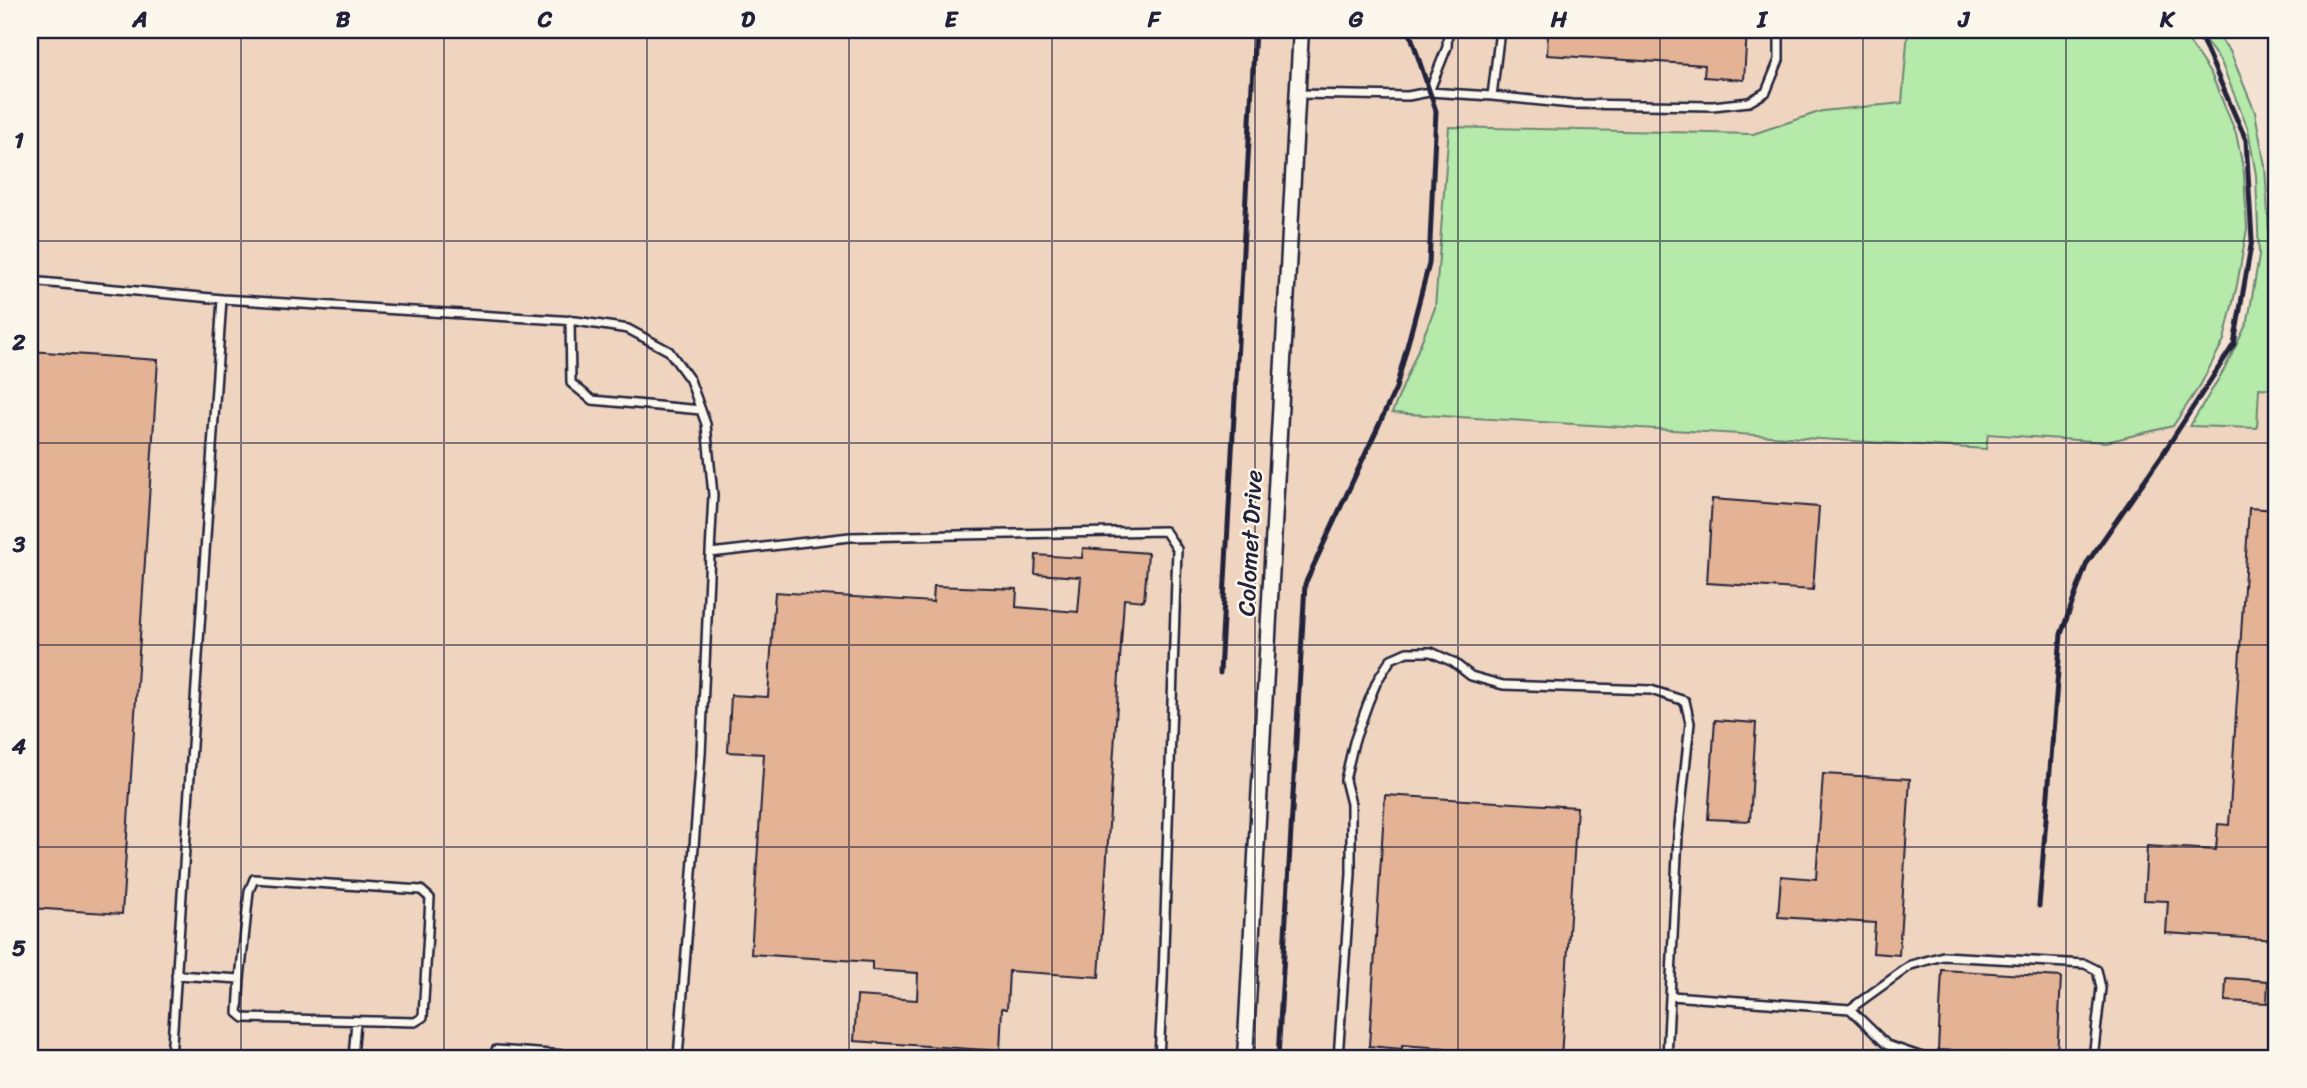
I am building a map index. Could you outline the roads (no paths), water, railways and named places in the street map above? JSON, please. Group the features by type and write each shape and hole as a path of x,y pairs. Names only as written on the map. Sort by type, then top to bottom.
{"street":[{"name":"Colomet Drive","path":"1245,1058 1301,30"}],"lane":[{"path":"1430,92 1447,47 1448,30"},
{"path":"1492,96 1500,30"},
{"path":"1297,94 1408,96 1430,92 1572,104 1713,106 1749,102 1766,92 1779,60 1779,30"},
{"path":"30,281 222,299 570,320 628,329 669,351 690,380 706,424 713,495 701,754 678,1058"},
{"path":"171,1058 222,299"},
{"path":"570,320 571,383 592,400 701,410"},
{"path":"710,553 850,537 1165,531 1177,549 1159,1058"},
{"path":"1338,1058 1351,874 1351,804 1345,780 1354,742 1377,681 1391,659 1407,652 1431,652 1453,662 1471,676 1503,685 1651,690 1685,701 1690,723 1678,835 1667,1058"},
{"path":"254,879 421,890 430,898 423,1017 415,1023 244,1018 238,1013 240,979 249,891 254,879"},
{"path":"1850,1010 1911,965 1943,956 2085,964 2098,970 2101,988 2091,1058"},
{"path":"176,975 240,979"},
{"path":"1671,996 1850,1010 1887,1045 1925,1058"},
{"path":"353,1058 356,1021"},
{"path":"495,1058 496,1050 606,1058"}],"railway":[{"path":"1220,673 1255,30"},
{"path":"1278,1058 1305,584 1396,388 1429,264 1436,111 1409,30"},
{"path":"2039,906 2061,634 2087,563 2234,344 2252,240 2246,140 2202,40 2191,30"}]}
